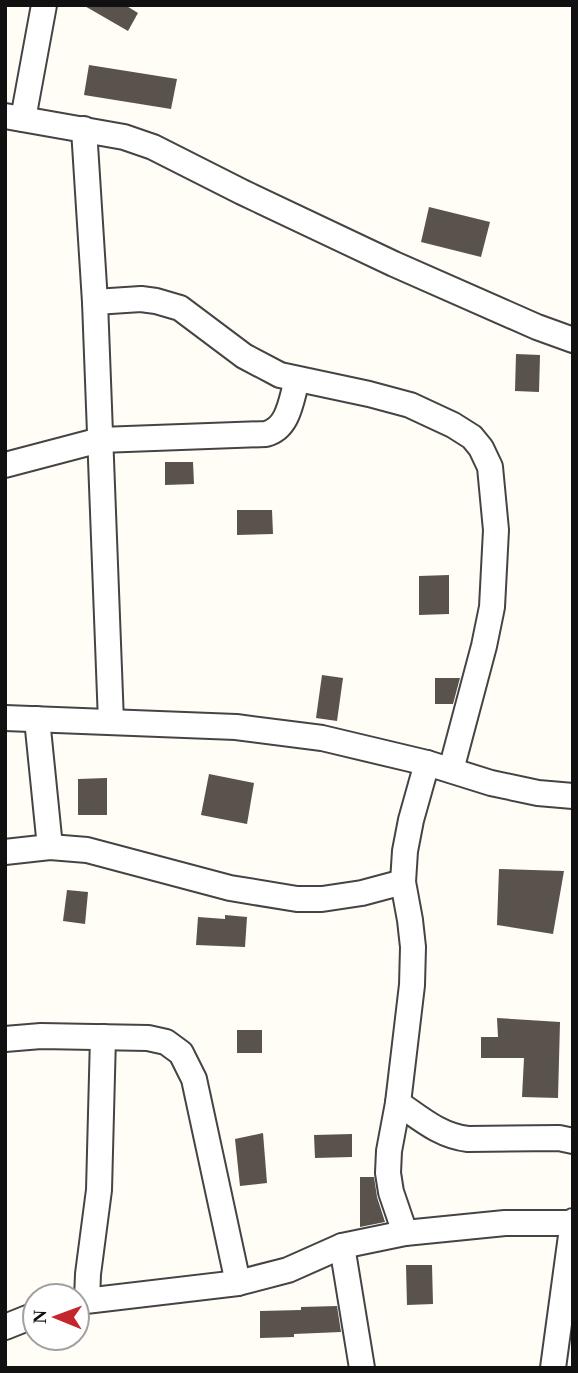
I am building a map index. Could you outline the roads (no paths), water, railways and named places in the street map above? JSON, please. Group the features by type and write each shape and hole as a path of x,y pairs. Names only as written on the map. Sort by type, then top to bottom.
{"street":[{"path":"44,5 14,118 124,137 153,147 394,264 537,327 573,340"},
{"path":"84,129 95,302 111,722"},
{"path":"95,302 141,299 180,308 244,356 280,376 410,405 453,425 472,437 481,448 490,467 496,530 492,607 451,771"},
{"path":"5,465 100,440 274,432 280,428 288,413 297,380"},
{"path":"5,718 236,727 322,738 427,763 491,783 538,793 573,796"},
{"path":"37,719 50,847"},
{"path":"405,1233 395,1208 388,1173 389,1151 398,1103 412,985 413,947 403,882 405,851 427,763"},
{"path":"5,852 50,847 87,850 230,888 297,899 362,894 403,882"},
{"path":"5,1040 41,1036 148,1038 166,1042 180,1053 194,1079 238,1283"},
{"path":"86,1282 99,1190 103,1037"},
{"path":"398,1103 455,1138 573,1141"},
{"path":"91,1300 238,1283 288,1270 342,1246 405,1233 505,1223 572,1222 553,1368"},
{"path":"342,1246 362,1368"}]}
